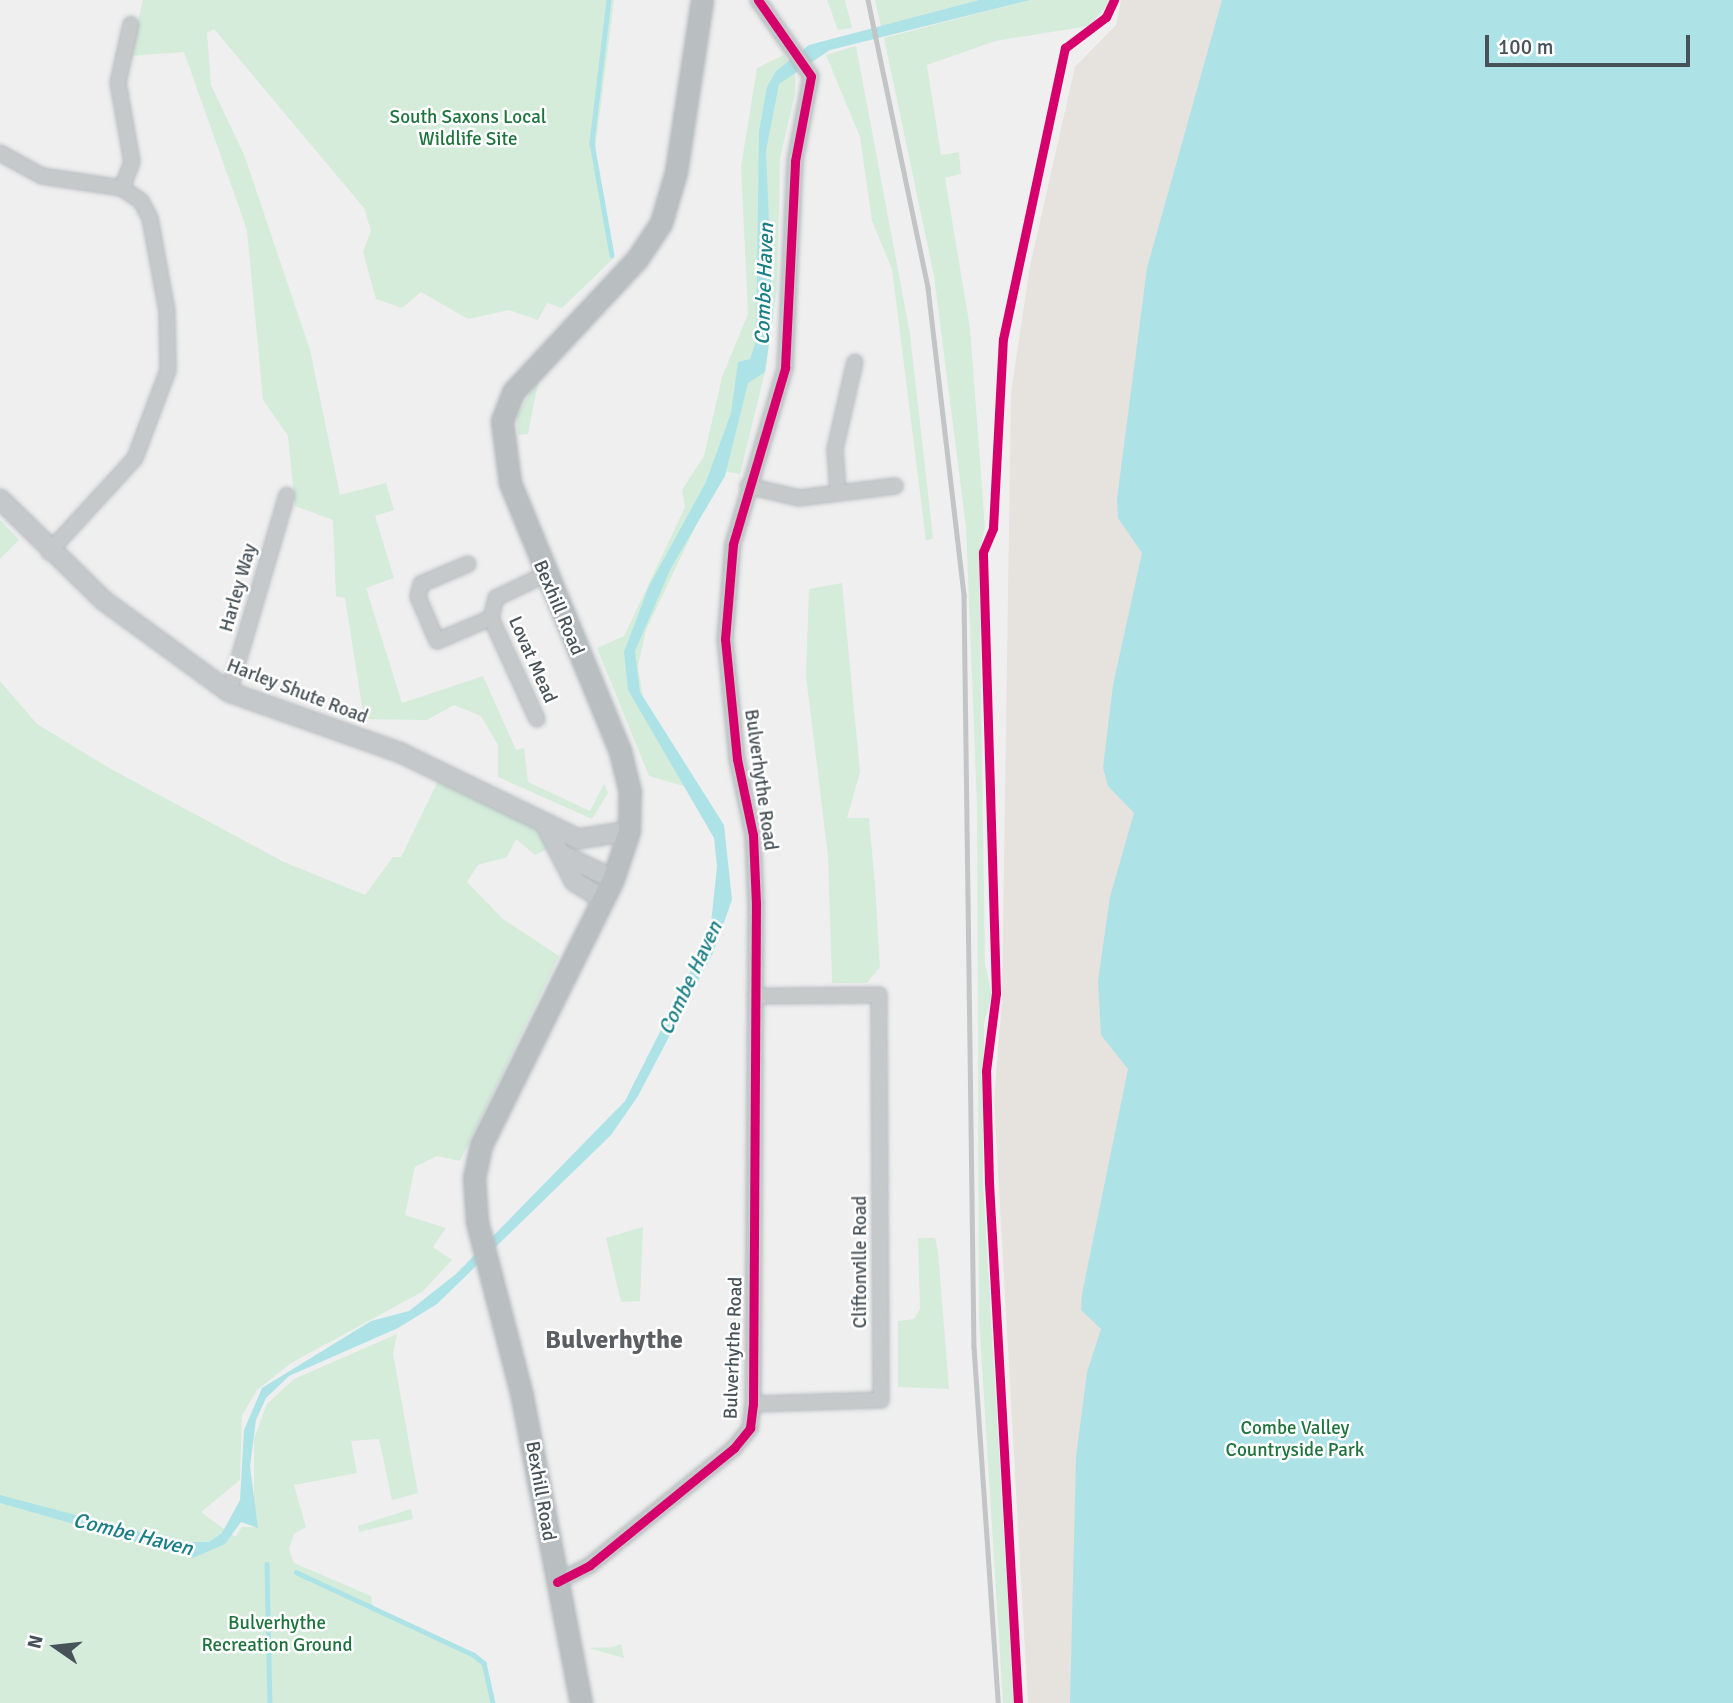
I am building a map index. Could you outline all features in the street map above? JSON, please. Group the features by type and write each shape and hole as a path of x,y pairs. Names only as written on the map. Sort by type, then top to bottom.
{"highway":[{"name":"Bexhill Road","path":"582,1703 482,1239 474,1178 481,1145 605,900 613,879 629,831 627,771 544,575 510,483 502,433 505,405 533,368 637,260 661,223 676,172 702,0"}],"main road":[{"name":"Harley Shute Road","path":"0,499 49,552 103,600 229,692 401,753 545,824 589,841 629,831"},
{"path":"545,824 574,881 605,900"},
{"path":"563,855 613,879"}],"street":[{"name":"Bulverhythe Road","path":"557,1582 590,1565 734,1448 750,1428 753,1404 753,835 725,639 733,544 785,368 795,161 811,76 793,44 758,0"},
{"path":"122,188 132,162 118,83 131,24"},
{"path":"0,153 42,176 122,188 141,201 150,218 167,311 168,370 135,458 49,552"},
{"path":"838,493 835,449 855,362"},
{"path":"748,486 799,498 895,486"},
{"name":"Harley Way","path":"229,692 287,495"},
{"name":"Lovat Mead","path":"468,564 421,584 418,597 436,640 491,618"},
{"name":"Lovat Mead","path":"537,719 491,618 496,598 544,575"},
{"name":"Cliftonville Road","path":"753,1404 881,1400 879,995 755,996"}],"green space":[{"name":"South Saxons Local Wildlife Site","path":"143,0 614,0 595,151 614,258 562,308 547,303 538,320 509,310 468,319 421,292 402,308 376,299 363,252 371,231 364,208 214,29 207,33 211,85 245,157 310,350 340,495 386,483 394,510 375,516 394,578 366,588 402,703 483,676 516,750 524,748 528,782 590,811 604,784 608,793 592,819 498,777 498,745 481,716 454,705 427,720 364,719 345,598 336,596 333,520 295,506 288,436 263,400 247,230 184,52 130,56"},
{"path":"827,0 845,0 852,28 838,30"},
{"path":"875,0 979,0 881,27"},
{"path":"1030,0 1112,0 1089,26 995,41 927,65 941,155 959,152 961,174 945,178 970,328 985,527 979,555 985,964 992,995 984,1022 983,1183 1014,1703 1003,1703 979,1318 977,804 966,527 934,276 884,38"},
{"path":"856,46 910,334 933,538 926,541 892,269 872,221 860,137 826,55"},
{"path":"784,55 795,73 795,94 780,158 777,288 765,372 740,474 722,471 646,630 638,666 643,698 700,791 649,776 597,648 624,636 685,507 682,490 704,456 722,377 748,314 741,167 757,68"},
{"path":"539,378 528,434 518,435 517,416"},
{"path":"0,520 19,540 0,559"},
{"path":"842,583 860,772 847,818 869,818 875,885 880,967 867,983 832,983 828,856 806,676 809,589"},
{"name":"Bulverhythe Recreation Ground","path":"0,681 37,724 111,769 284,862 365,895 393,857 401,857 440,777 529,814 550,848 535,855 516,839 507,857 478,865 467,882 503,919 559,956 460,1161 437,1156 415,1167 405,1215 446,1228 433,1247 452,1260 422,1292 291,1363 257,1390 242,1415 240,1480 201,1512 235,1537 242,1527 254,1527 254,1438 267,1404 294,1379 397,1334 393,1353 418,1493 392,1500 379,1439 351,1441 357,1473 294,1485 306,1527 294,1534 289,1549 294,1563 371,1596 373,1608 483,1662 490,1703 0,1703"},
{"path":"643,1227 640,1301 621,1302 606,1238"},
{"path":"918,1238 935,1238 938,1251 949,1389 898,1387 898,1321 914,1319 920,1309"},
{"path":"411,1509 413,1519 359,1532 358,1526"},
{"path":"621,1644 624,1658 588,1648 612,1647"}],"sand":[{"path":"1121,0 1327,0 1366,1703 1028,1703 994,1100 1002,1000 1011,393 1030,266 1075,67 1116,25"}],"water":[{"name":"Combe Haven","path":"979,0 1030,0 830,50 779,84 766,151 773,316 765,372 748,383 725,476 671,568 635,651 640,692 724,825 732,900 713,953 638,1096 611,1135 437,1304 398,1328 289,1376 266,1398 256,1420 250,1466 258,1528 241,1522 225,1544 193,1558 0,1503 0,1495 178,1542 209,1542 222,1533 240,1500 244,1430 262,1388 371,1321 409,1311 456,1274 625,1101 710,933 717,866 714,838 628,690 624,652 649,586 706,482 731,413 738,362 750,359 756,341 759,131 767,87 776,71 809,45"},
{"path":"1222,0 1733,0 1733,1703 1070,1703 1076,1457 1087,1372 1101,1329 1081,1310 1082,1294 1128,1069 1101,1035 1098,981 1110,897 1134,813 1108,786 1103,768 1113,685 1142,553 1118,518 1117,499 1147,268"}],"waterway":[{"path":"609,0 592,143 612,255"},
{"path":"267,1564 270,1703"},
{"path":"296,1572 474,1655 484,1663 493,1703"}],"railway":[{"path":"868,0 928,288 964,596 974,1347 998,1703"}],"cycle path":[{"path":"557,1582 590,1565 734,1448 750,1428 753,1404 756,904 753,835 737,759 725,639 733,544 785,368 795,161 811,76 758,0"},
{"path":"1018,1703 989,1182 986,1071 996,993 983,552 993,528 1003,339 1065,48 1106,17 1114,0"}],"district":[{"name":"Bulverhythe","path":"614,1341"}],"park label":[{"name":"Combe Valley Countryside Park","path":"1295,1440"}]}
